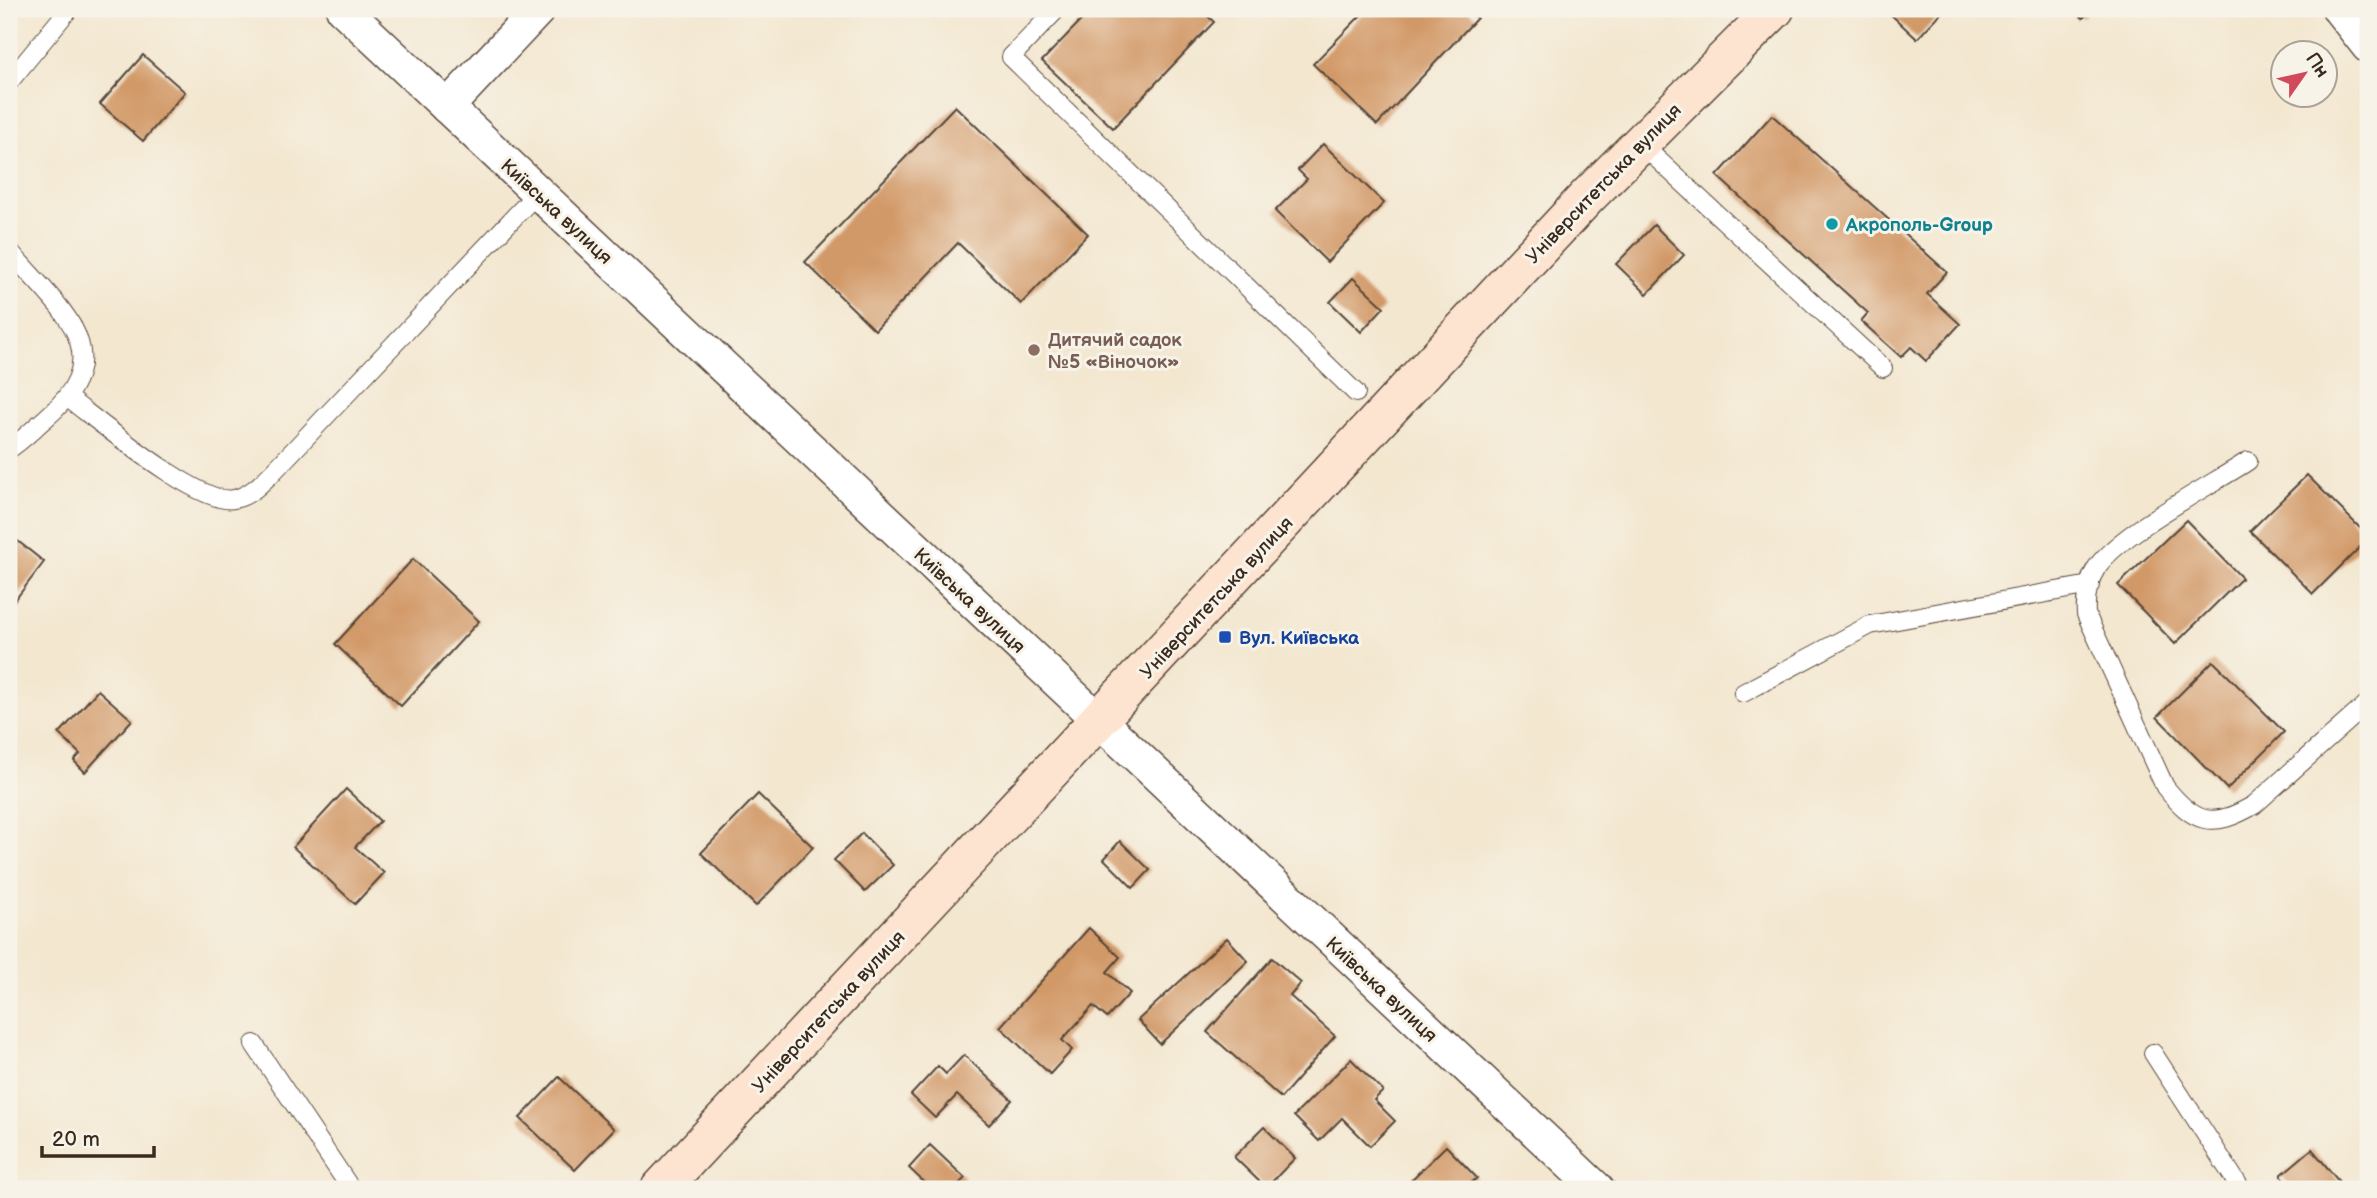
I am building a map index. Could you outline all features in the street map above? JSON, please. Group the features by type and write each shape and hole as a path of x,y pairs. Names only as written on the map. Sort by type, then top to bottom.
{"main road":[{"name":"Університетська вулиця","path":"660,1189 1641,144 1775,9"}],"street":[{"name":"Київська вулиця","path":"344,9 1597,1189"},
{"path":"447,107 539,9"},
{"path":"2339,9 2368,46"}],"lane":[{"path":"9,82 69,9"},
{"path":"1057,9 1011,57 1356,393"},
{"path":"1641,144 1883,368"},
{"path":"69,399 190,487 223,500 244,495 274,471 538,192"},
{"path":"9,250 71,323 83,349 83,369 69,399 9,449"},
{"path":"2248,461 2136,531 2097,567 2085,597 2086,614 2165,787 2184,811 2197,818 2214,819 2238,814 2253,805 2368,703"},
{"path":"1743,693 1870,625 2091,584"},
{"path":"254,1044 351,1189"},
{"path":"2153,1052 2241,1189"}],"building":[{"path":"1092,9 1200,9 1214,22 1113,128 1042,61"},
{"path":"1367,9 1467,9 1477,18 1377,125 1313,64"},
{"path":"1885,9 1945,9 1917,39"},
{"path":"2073,9 2092,9 2083,18"},
{"path":"143,55 185,92 143,141 100,104"},
{"path":"955,106 1088,234 1021,304 958,243 875,330 805,262"},
{"name":"Акрополь-Group","path":"1772,115 1947,272 1927,294 1960,324 1926,361 1911,347 1901,357 1861,321 1868,313 1717,176"},
{"path":"1323,144 1384,203 1327,262 1275,211 1307,179 1298,170"},
{"path":"1654,225 1684,255 1647,294 1616,264"},
{"path":"1353,278 1384,307 1361,332 1330,302"},
{"path":"2307,475 2368,536 2313,594 2250,531"},
{"path":"2186,520 2242,578 2175,644 2118,585"},
{"path":"9,534 44,562 12,604 9,601"},
{"path":"413,559 479,621 401,706 335,644"},
{"path":"2213,661 2284,732 2227,789 2157,717"},
{"path":"98,690 132,720 85,772 74,761 80,754 59,734"},
{"path":"346,789 380,821 355,847 384,873 355,904 293,847"},
{"path":"758,794 813,847 756,906 701,853"},
{"path":"862,833 893,865 865,892 834,860"},
{"path":"1120,841 1150,870 1133,888 1104,859"},
{"path":"1089,928 1120,957 1107,972 1130,993 1107,1018 1093,1006 1062,1040 1072,1050 1050,1074 1000,1027"},
{"path":"1227,938 1248,961 1160,1044 1138,1020"},
{"path":"1272,958 1301,983 1290,996 1335,1036 1281,1098 1207,1032"},
{"path":"964,1055 1012,1100 989,1125 957,1095 935,1118 911,1095 938,1066 946,1074"},
{"path":"1351,1059 1383,1091 1374,1100 1395,1121 1370,1146 1342,1118 1319,1141 1294,1116"},
{"path":"559,1077 614,1129 575,1170 520,1118"},
{"path":"1264,1127 1295,1158 1266,1188 1234,1157"},
{"path":"930,1145 965,1178 954,1189 931,1189 909,1168"},
{"path":"1446,1146 1477,1178 1470,1184 1475,1189 1406,1189 1404,1187"},
{"path":"2312,1149 2345,1189 2293,1189 2281,1175"}],"place":[{"name":"Акрополь-Group","path":"1832,224"},
{"name":"Дитячий садок №5 «Віночок»","path":"1034,350"},
{"name":"Вул. Київська","path":"1225,637"}]}
